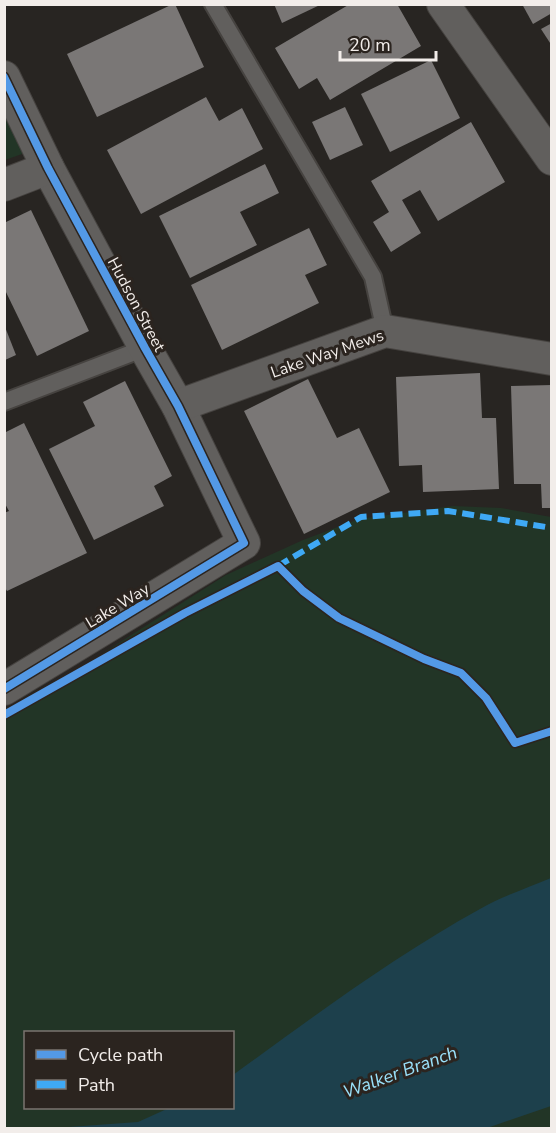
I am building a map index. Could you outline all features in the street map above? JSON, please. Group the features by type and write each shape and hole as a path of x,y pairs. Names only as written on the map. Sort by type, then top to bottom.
{"street":[{"path":"443,4 552,159"},
{"name":"Hudson Street","path":"4,77 48,168 178,405 244,543"},
{"path":"4,185 48,168"},
{"name":"Lake Way Mews","path":"178,405 385,331 552,359"},
{"name":"Lake Way","path":"4,689 244,543"}],"lane":[{"path":"213,4 373,277 385,331"},
{"path":"4,402 145,348"}],"green space":[{"path":"4,98 22,144 22,154 5,160"},
{"path":"453,506 501,508 551,517 551,1128 5,1128 5,715 226,575 303,540 359,519"}],"water":[{"name":"Walker Branch","path":"551,878 551,1106 487,1128 55,1128 138,1122 167,1109 234,1109 234,1074 385,967 497,900"}],"building":[{"path":"173,4 204,67 97,117 67,54"},
{"path":"274,4 322,4 282,23"},
{"path":"350,4 397,4 421,46 330,100 317,78 299,89 275,48"},
{"path":"522,4 552,4 552,13 533,24"},
{"path":"552,23 552,46 541,29"},
{"path":"431,60 460,118 390,152 361,94"},
{"path":"206,97 219,121 242,108 263,149 141,214 107,150"},
{"path":"345,107 363,145 330,160 312,122"},
{"path":"471,122 505,182 438,221 420,190 402,200 421,233 391,252 373,222 389,212 371,181"},
{"path":"265,164 279,193 240,212 257,245 190,278 159,216"},
{"path":"31,210 89,331 37,356 4,288 4,223"},
{"path":"309,228 327,265 305,275 319,303 222,350 191,285"},
{"path":"5,327 16,355 5,360"},
{"path":"480,373 482,418 496,418 499,489 423,492 422,465 399,466 396,377"},
{"path":"308,379 337,438 359,428 390,492 304,534 244,411"},
{"path":"125,381 172,476 154,486 164,506 94,540 49,449 95,426 83,402"},
{"path":"552,385 552,508 542,508 541,484 514,484 511,386"},
{"path":"24,423 87,553 7,591 4,586 4,513 9,511 4,502 4,433"}],"marked path":[{"path":"278,566 361,517 448,511 552,528"}],"cycle path":[{"path":"4,77 48,168 178,406 244,543 4,689"},
{"path":"4,715 185,613 278,566 303,591 339,618 424,659 461,673 486,698 515,743 552,731"}]}
